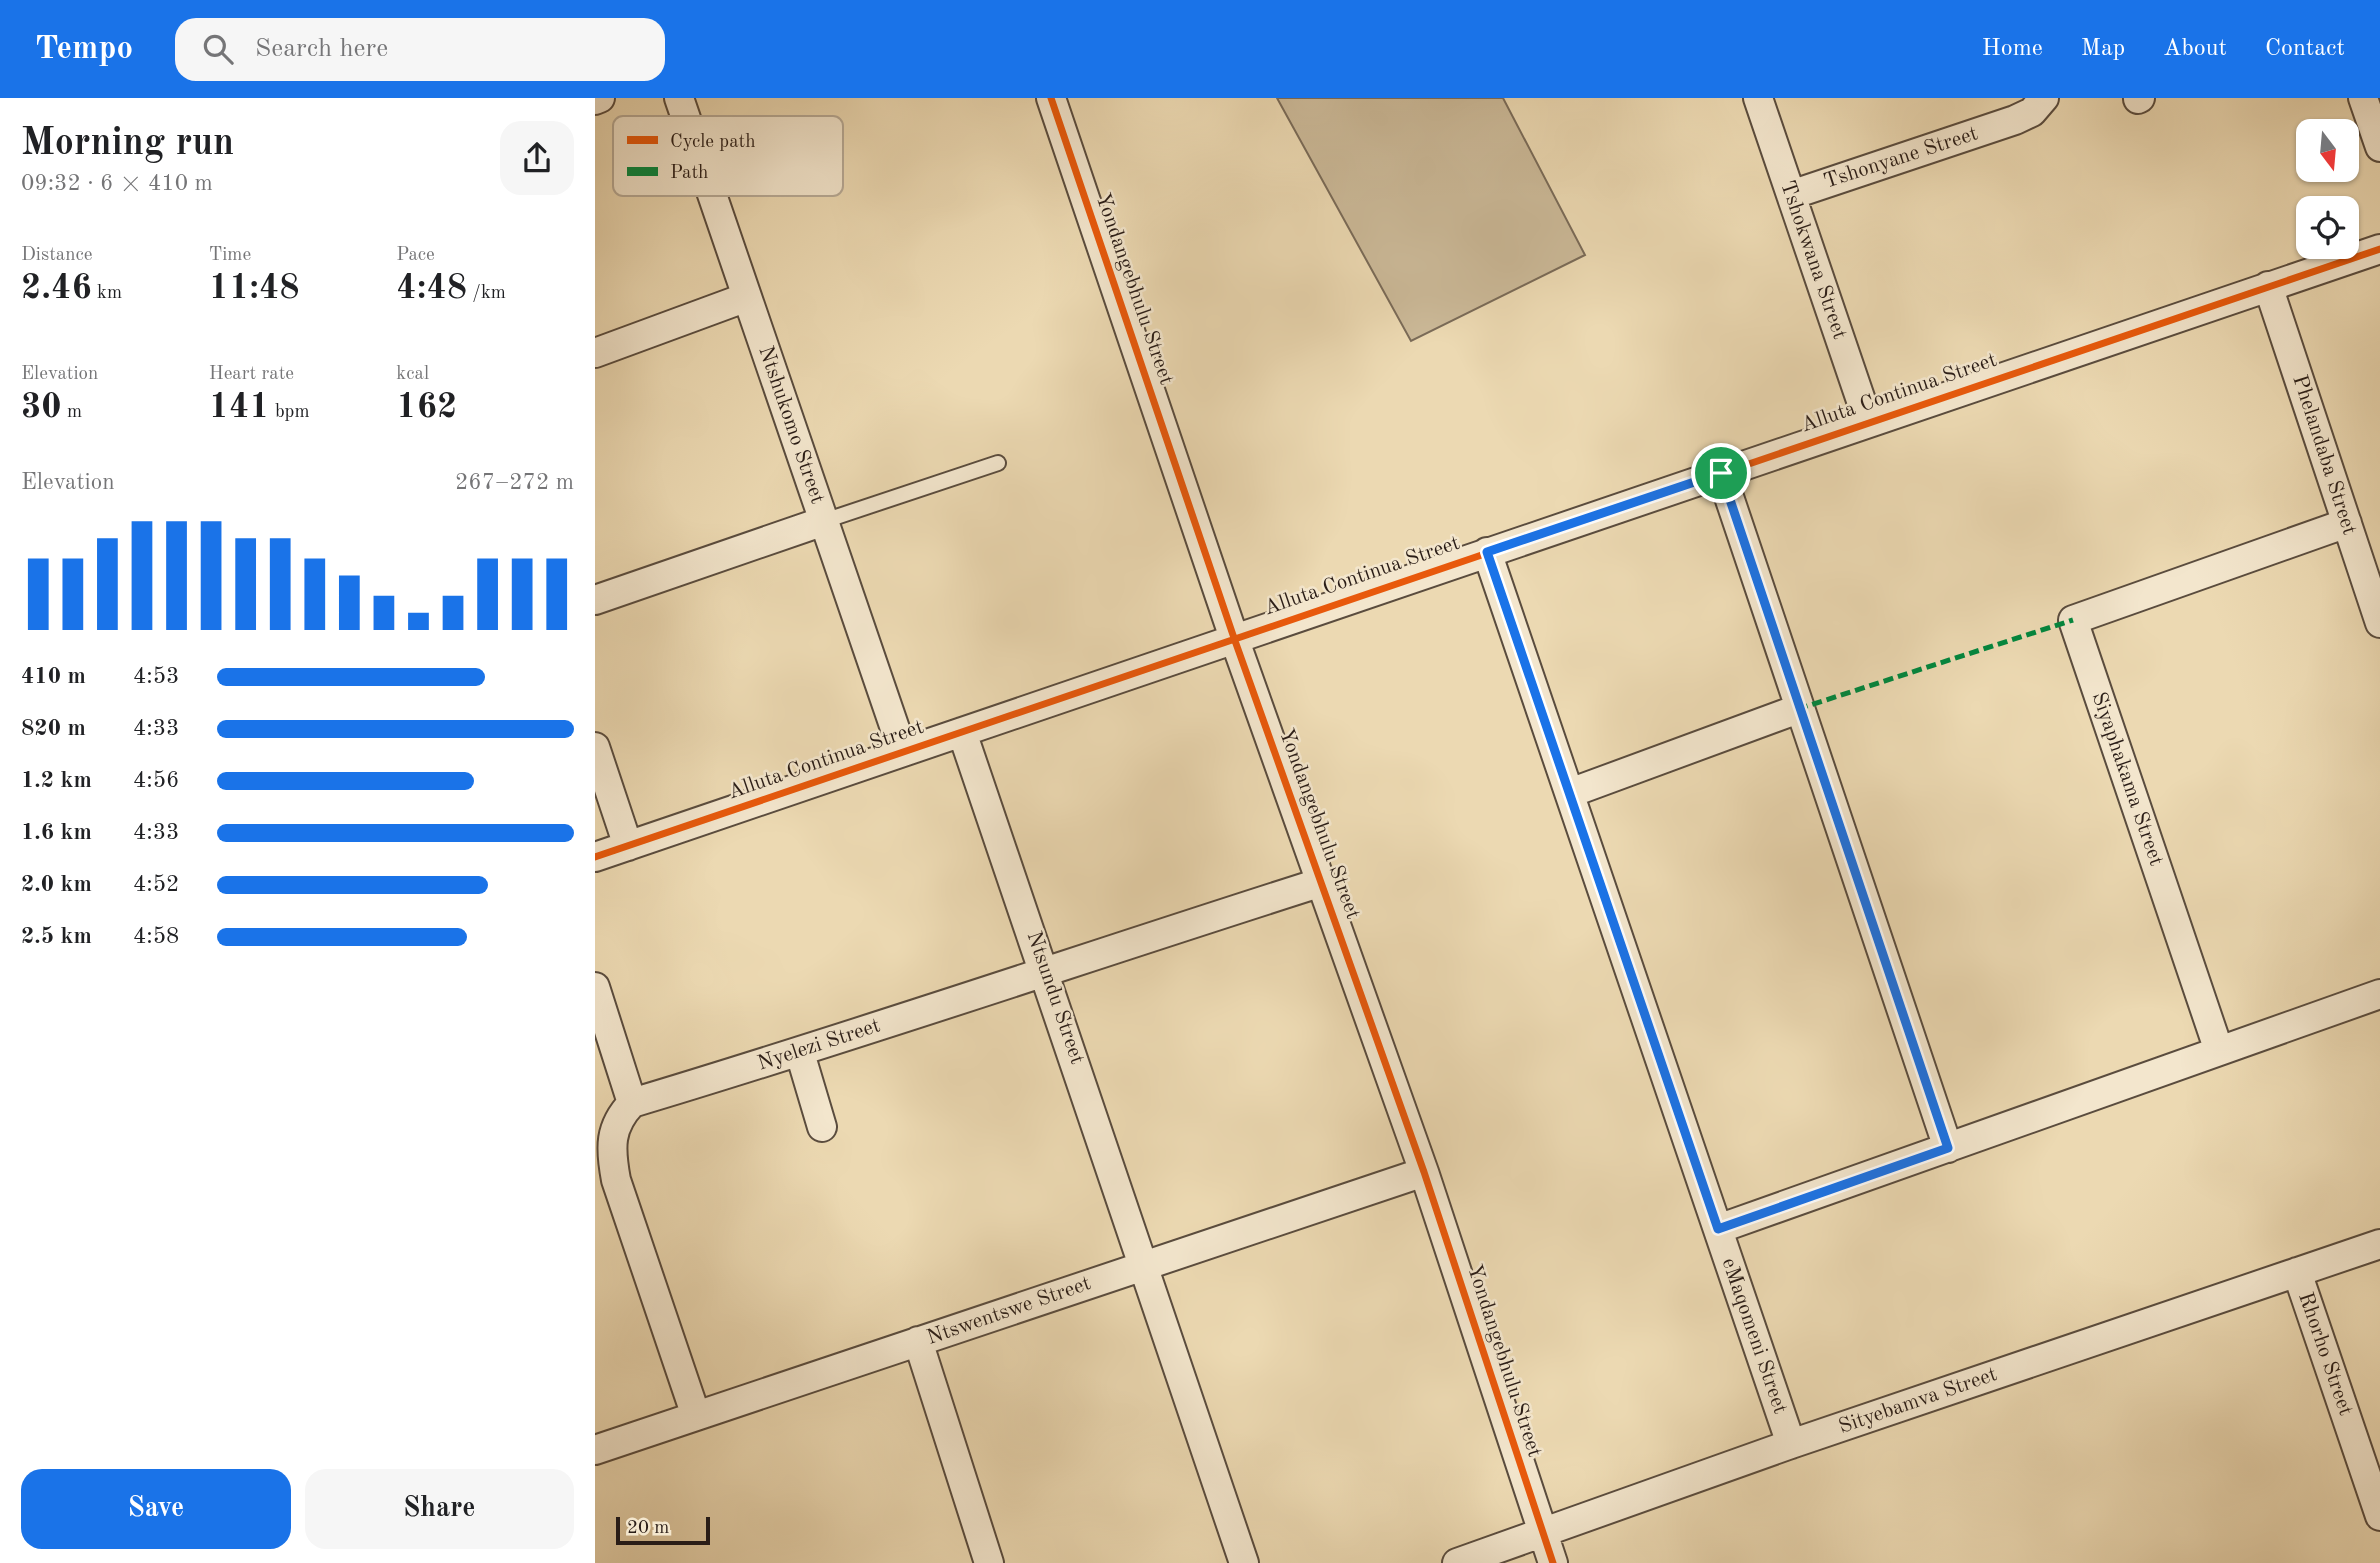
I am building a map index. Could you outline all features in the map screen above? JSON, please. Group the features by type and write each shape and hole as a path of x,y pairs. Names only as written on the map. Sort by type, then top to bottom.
{"street":[{"name":"Ntshukomo Street","path":"679,98 685,116"},
{"name":"Yondangebhulu Street","path":"1051,98 1234,638 1424,1172 1553,1563"},
{"name":"Tshokwana Street","path":"1758,98 1868,421"},
{"name":"Tshonyane Street","path":"1791,195 2015,120 2032,112 2044,98"},
{"path":"2363,98 2380,147"},
{"name":"Ntshukomo Street","path":"712,196 903,752"},
{"name":"Alluta Continua Street","path":"595,857 1868,421 2380,249"},
{"name":"Phelandaba Street","path":"2268,286 2380,623"},
{"path":"595,353 747,297"},
{"path":"1721,473 1798,709 1948,1148"},
{"path":"595,600 824,521"},
{"name":"Siyaphakama Street","path":"2219,1051 2073,620 2347,523"},
{"name":"eMaqomeni Street","path":"1487,552 1791,1444"},
{"path":"1570,793 1798,709"},
{"name":"Ntsundu Street","path":"962,732 1045,969 1244,1563"},
{"path":"595,747 628,846"},
{"name":"Nyelezi Street","path":"632,1102 800,1053 1045,969 1322,882"},
{"path":"595,987 632,1102 620,1116 610,1142 616,1180 696,1416"},
{"path":"1718,1229 2380,994"},
{"path":"800,1053 822,1127"},
{"name":"Ntswentswe Street","path":"595,1450 1424,1172"},
{"name":"Sityebamva Street","path":"1457,1563 1791,1444 2380,1244"},
{"name":"Rhorho Street","path":"2297,1272 2380,1517"},
{"path":"918,1341 989,1563"}],"lane":[{"path":"824,521 998,463"}],"shaded area":[{"path":"1277,98 1503,98 1585,255 1411,341"}],"marked path":[{"path":"1798,709 2073,620"}],"cycle path":[{"path":"1051,98 1234,638 1424,1172 1553,1563"},
{"path":"595,857 2380,249"}],"route":[{"path":"1721,473 1798,709 1948,1148 1718,1229 1487,552 1721,473"}]}
